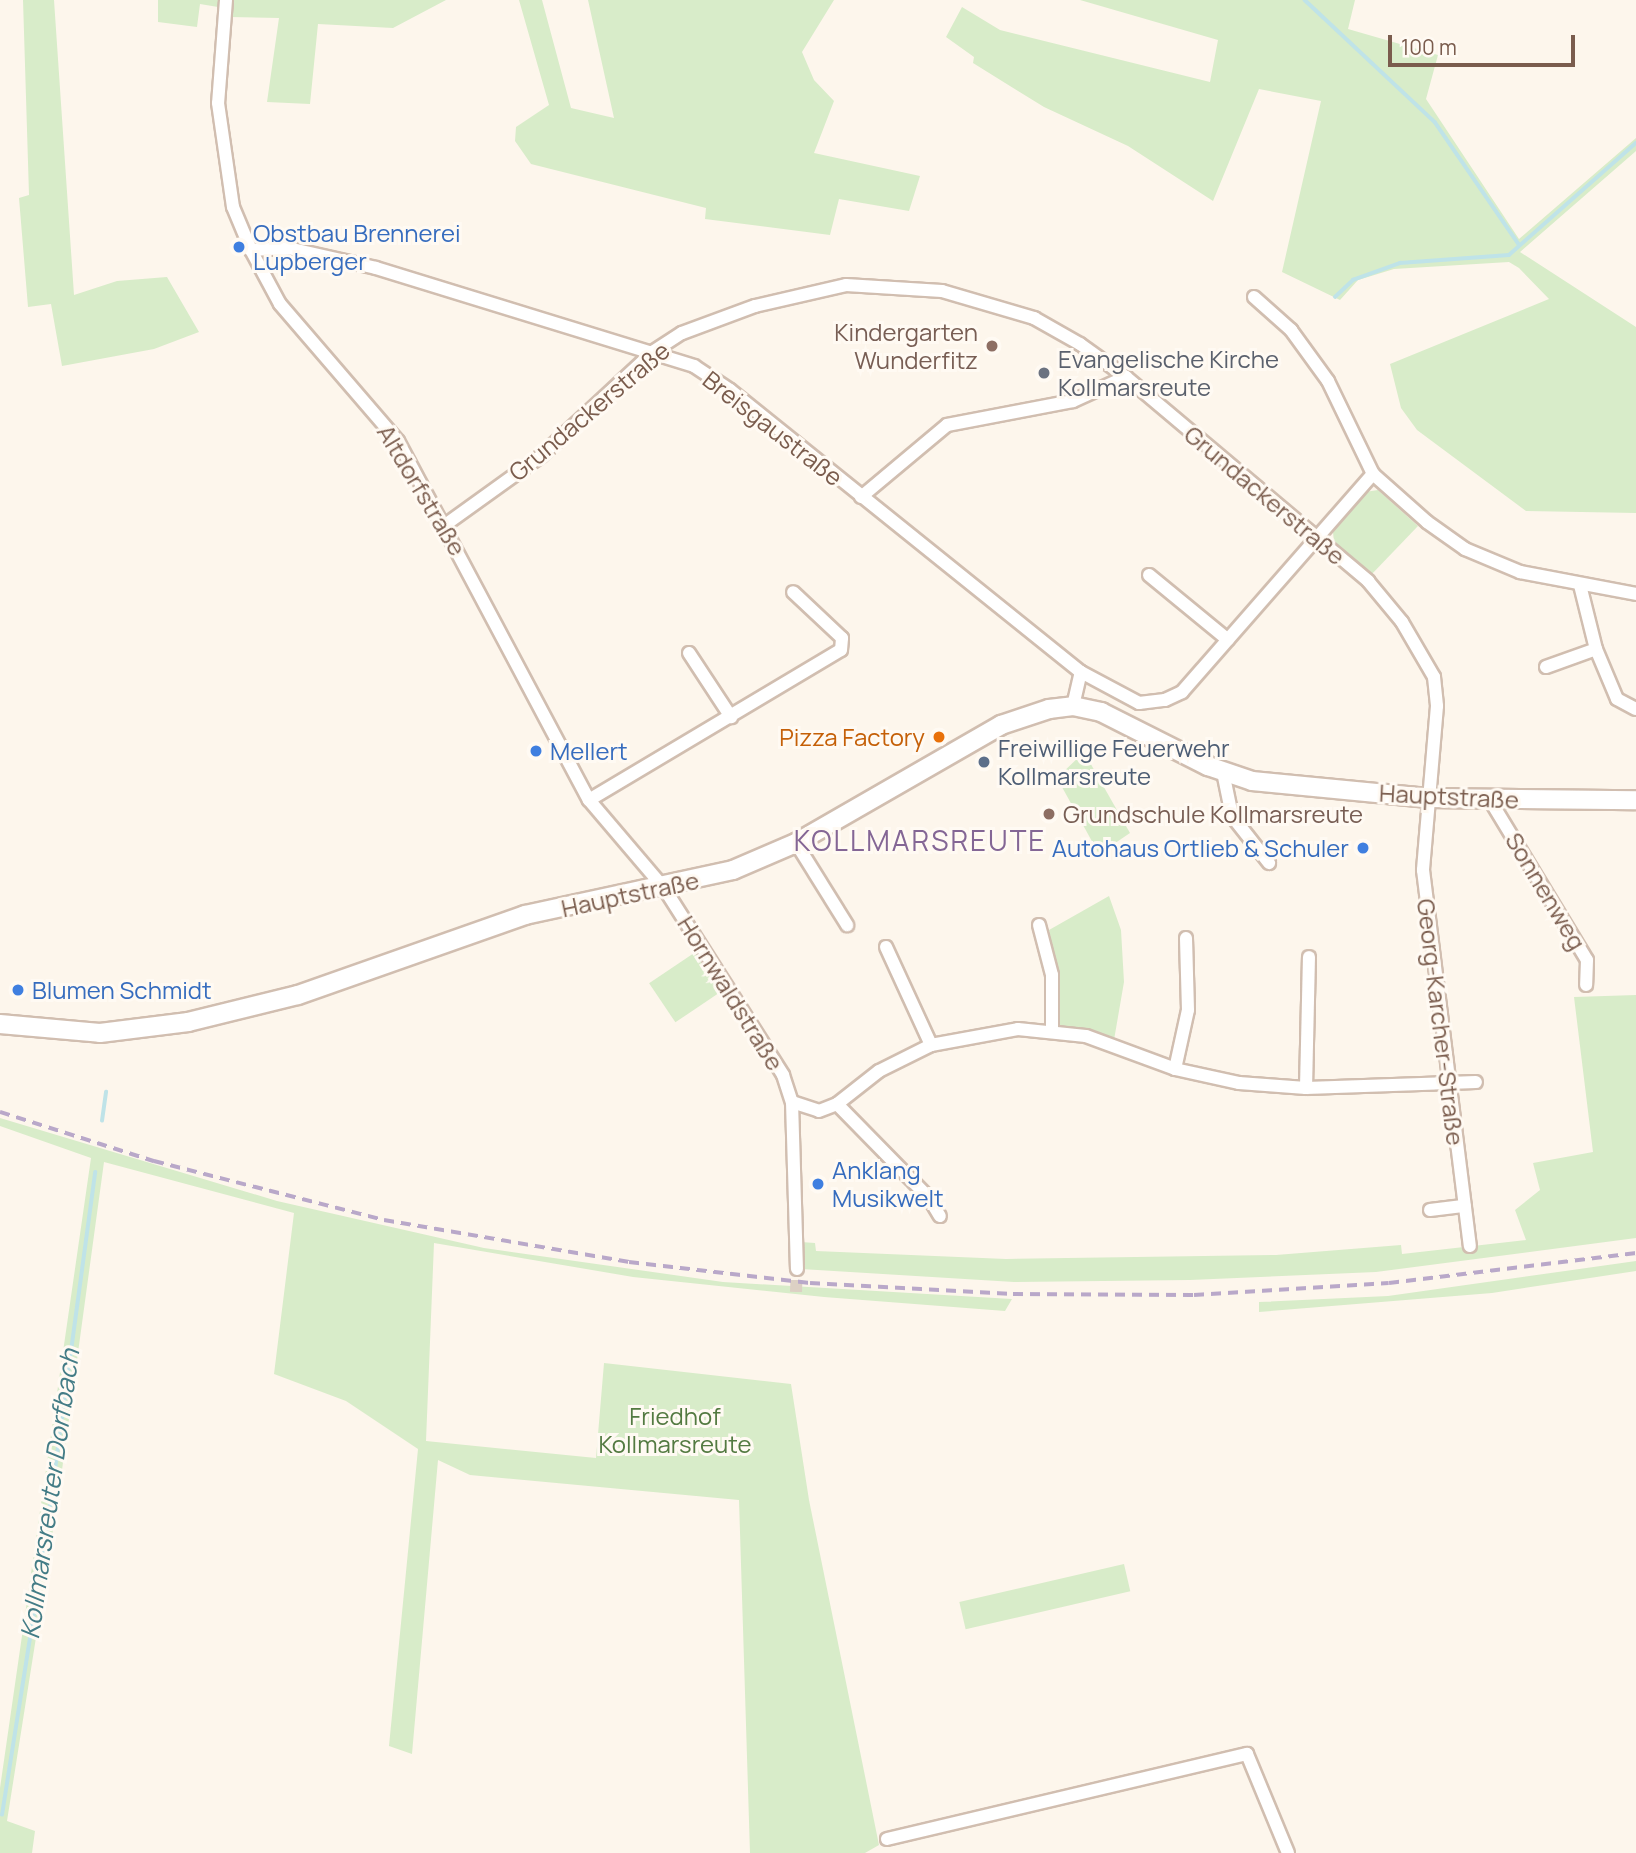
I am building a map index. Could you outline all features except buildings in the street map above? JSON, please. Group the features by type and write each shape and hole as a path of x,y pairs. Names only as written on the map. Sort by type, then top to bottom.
{"main road":[{"name":"Hauptstraße","path":"0,1024 100,1033 188,1022 298,995 525,915 664,888 733,870 796,843 1001,725 1073,706 1129,723 1223,772 1295,786 1428,798 1636,800"}],"street":[{"name":"Altdorfstraße","path":"226,0 218,103 233,206 251,250 280,304 398,441 589,800 664,888"},
{"name":"Breisgaustraße","path":"251,250 288,248 376,268 654,351 694,366 730,390 860,497 1081,671 1139,703"},
{"name":"Grundackerstraße","path":"445,525 541,456 654,351 682,333 793,295 846,285 896,286 942,291 1034,318 1126,377 1317,538 1384,599 1434,677 1437,706 1428,798"},
{"path":"1254,297 1291,330 1328,381 1373,474 1465,549 1520,572 1636,594"},
{"path":"860,497 947,425 1073,401 1126,377"},
{"path":"1129,723 1139,703 1182,692 1373,474"},
{"path":"1149,575 1228,640"},
{"path":"1580,585 1596,649 1617,699 1636,709"},
{"path":"589,800 731,717 844,645 793,592"},
{"path":"1546,667 1596,649"},
{"path":"690,653 731,717"},
{"path":"1073,706 1081,671"},
{"path":"1223,772 1232,816 1269,863"},
{"name":"Georg-Karcher-Straße","path":"1428,798 1424,881 1471,1246"},
{"name":"Sonnenweg","path":"1489,800 1587,960 1586,985"},
{"path":"796,843 847,925"},
{"name":"Hornwaldstraße","path":"664,888 770,1051 792,1102 797,1269"},
{"path":"1039,925 1052,975 1052,1030"},
{"path":"1175,1069 1188,1010 1186,938"},
{"path":"886,947 931,1045"},
{"path":"1306,1088 1309,957"},
{"path":"792,1102 819,1111 837,1104 879,1072 931,1045 984,1032 1052,1030 1086,1036 1175,1069 1239,1083 1306,1088 1476,1082"},
{"path":"837,1104 932,1202 940,1216"},
{"path":"932,1202 943,1193"},
{"path":"1430,1210 1465,1206"},
{"path":"887,1839 1247,1754 1288,1853"}],"green space":[{"path":"23,0 54,0 74,295 117,281 167,277 199,332 154,349 62,366 51,304 28,307 19,198 29,195"},
{"path":"158,0 219,0 218,7 200,4 197,27 158,22"},
{"path":"232,0 446,0 393,28 318,24 310,104 267,102 279,18 230,17"},
{"path":"519,0 542,0 571,108 614,118 588,0 834,0 802,52 814,80 834,101 814,153 920,176 909,211 839,199 830,235 705,219 706,208 531,164 515,141 516,127 549,105"},
{"path":"1080,0 1355,0 1348,29 1438,55 1426,99 1519,239 1636,138 1636,151 1520,252 1636,327 1636,513 1526,511 1417,430 1401,408 1390,364 1549,299 1519,268 1509,262 1394,269 1358,280 1340,300 1282,272 1321,101 1259,89 1213,201 1128,146 1044,107 973,63 974,57 946,37 962,7 1000,30 1210,82 1218,40"},
{"path":"1378,490 1418,526 1370,576 1334,542 1333,532 1365,492"},
{"path":"1084,752 1130,833 1099,854 1057,778"},
{"path":"1109,896 1121,930 1124,982 1114,1040 1058,1026 1059,979 1049,930"},
{"path":"703,947 729,986 675,1022 649,983"},
{"path":"1636,995 1636,1238 1376,1272 1190,1280 1014,1282 801,1269 801,1242 815,1243 816,1251 1006,1259 1276,1255 1401,1245 1402,1254 1526,1240 1515,1210 1540,1190 1533,1163 1593,1152 1574,997"},
{"name":"Friedhof Kollmarsreute","path":"0,1118 277,1201 484,1248 723,1282 1012,1299 1005,1311 824,1297 633,1277 434,1243 426,1441 596,1458 604,1363 791,1384 809,1500 879,1845 865,1853 750,1853 739,1500 470,1475 438,1460 412,1754 389,1746 418,1449 346,1401 274,1374 294,1213 104,1162 59,1492 7,1821 35,1831 32,1853 0,1853 0,1788 91,1158 0,1126"},
{"path":"1636,1261 1636,1271 1492,1293 1259,1312 1259,1302 1388,1296"},
{"path":"1124,1564 1130,1591 966,1629 959,1602"}],"waterway":[{"path":"1305,0 1435,122 1519,244"},
{"path":"1335,297 1353,280 1400,263 1509,255 1636,143"},
{"name":"Kollmarsreuter Dorfbach","path":"102,1121 106,1092"},
{"name":"Kollmarsreuter Dorfbach","path":"2,1815 44,1551 95,1172"}],"tunnel":[{"path":"796,1292 797,1269"}],"railway":[{"path":"0,1112 154,1161 384,1220 629,1262 810,1283 1013,1294 1194,1295 1389,1283 1636,1253"}],"place":[{"name":"Obstbau Brennerei Lupberger","path":"239,247"},
{"name":"Kindergarten Wunderfitz","path":"992,346"},
{"name":"Evangelische Kirche Kollmarsreute","path":"1044,373"},
{"name":"Pizza Factory","path":"939,737"},
{"name":"Mellert","path":"536,751"},
{"name":"Freiwillige Feuerwehr Kollmarsreute","path":"984,762"},
{"name":"Grundschule Kollmarsreute","path":"1049,814"},
{"name":"Autohaus Ortlieb & Schuler","path":"1363,848"},
{"name":"Blumen Schmidt","path":"18,990"},
{"name":"Anklang Musikwelt","path":"818,1184"}],"district":[{"name":"KOLLMARSREUTE","path":"920,840"}]}
